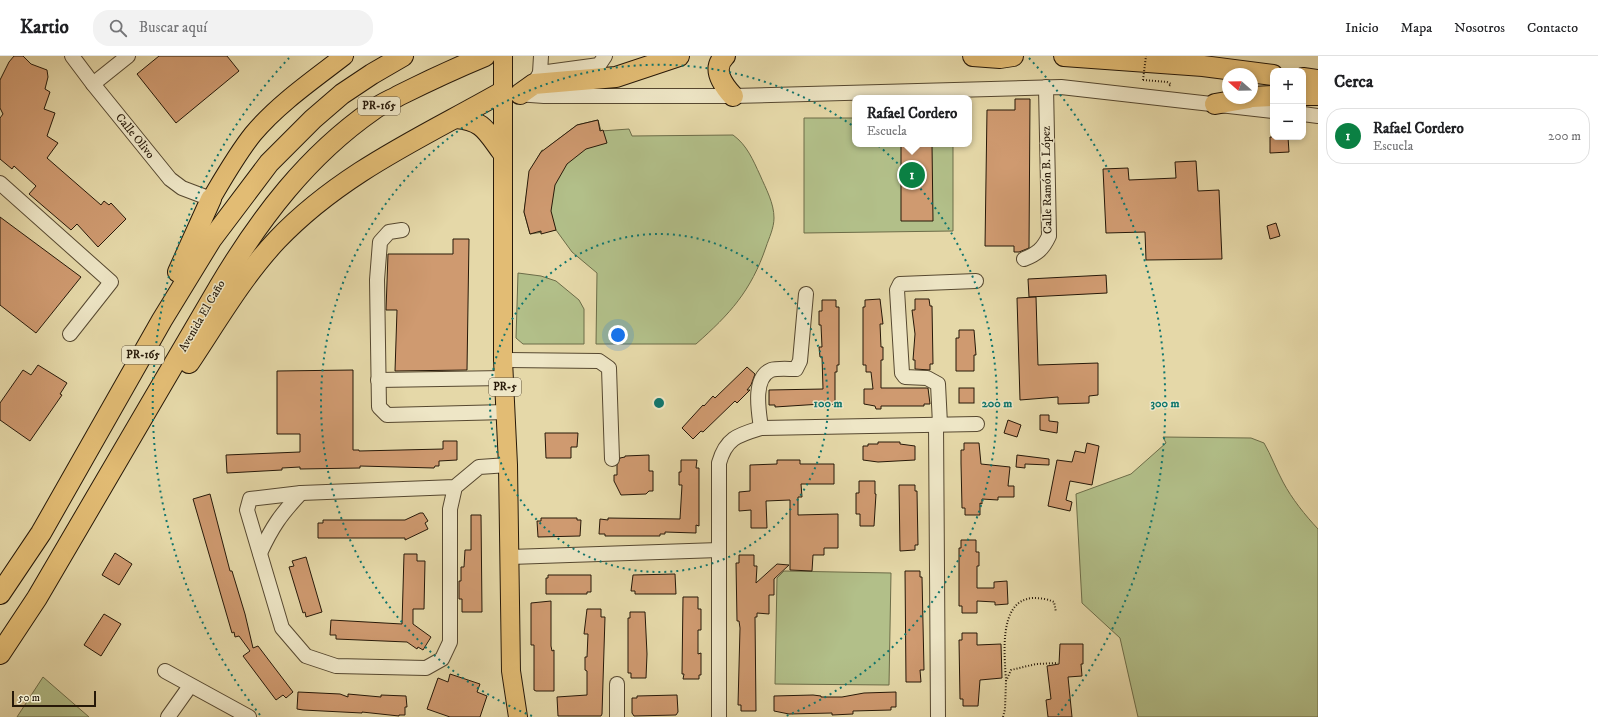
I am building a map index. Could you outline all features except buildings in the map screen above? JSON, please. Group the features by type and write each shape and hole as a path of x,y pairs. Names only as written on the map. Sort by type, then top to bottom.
{"highway":[{"name":"PR-165","path":"0,594 41,533 162,320 210,240 269,162 313,119 342,94 403,56"},
{"name":"Avenida El Caño","path":"0,654 37,598 246,243 291,184 332,142 374,109 420,85 485,56"},
{"path":"125,448 159,408 252,270 277,240 308,210 342,183 425,133 524,86 616,77 679,56"},
{"path":"725,56 722,59 718,70 723,86 733,96"},
{"path":"974,56 1000,58 1013,56"},
{"path":"1064,56 1203,66 1270,75"},
{"path":"1306,78 1318,80"},
{"path":"1306,96 1318,95"},
{"path":"1258,97 1270,96"},
{"path":"1215,104 1222,103"},
{"path":"456,118 470,119 479,123 502,152"},
{"path":"162,320 168,295 211,199"}],"main road":[{"path":"211,199 233,162 254,134 293,95 344,56"},
{"name":"PR-5","path":"503,56 524,86 502,152 503,360 508,465 511,670 518,717"}],"street":[{"name":"Calle Olivo","path":"72,56 170,179 182,188 211,199"},
{"path":"93,84 128,56"},
{"path":"524,86 541,56"},
{"path":"524,86 572,62 599,65 605,56"},
{"path":"524,86 544,96 733,96 1061,87 1270,110"},
{"name":"Calle Ramón B. López","path":"1024,259 1036,254 1044,247 1049,236 1046,87"},
{"path":"1306,114 1318,116"},
{"path":"0,183 111,282 70,334"},
{"path":"402,230 389,232 380,242 377,280 379,408 387,415 506,412"},
{"path":"938,717 938,384 927,378 905,377 902,374 897,290 900,284 976,281"},
{"path":"761,428 757,394 764,375 771,370 796,369 800,361 806,294"},
{"path":"503,360 599,361 609,368 612,459"},
{"path":"378,380 504,378"},
{"path":"720,717 719,463 722,452 736,437 761,428 977,424"},
{"path":"455,487 301,493 250,499 247,510 282,628 306,656 336,666 426,668 442,658 450,642 450,509 455,487 479,467 508,465"},
{"path":"260,553 272,527 282,513 301,493"},
{"path":"510,557 719,550"},
{"path":"166,671 190,686 249,717"},
{"path":"617,684 617,717"},
{"path":"168,717 190,686"}],"path":[{"path":"1139,83 1167,86 1170,84 1167,82 1143,80 1146,56"},
{"path":"1003,717 1005,709 1006,682 1005,637 1010,614 1016,605 1031,598 1054,602 1056,612"},
{"path":"1006,682 1011,670 1036,664 1058,663"}],"green space":[{"path":"804,118 852,118 852,147 953,147 953,231 804,233"},
{"path":"598,120 601,131 629,129 632,136 733,135 742,143 749,153 767,191 773,207 774,222 754,276 729,312 696,344 596,344 597,273 572,252 556,230 530,234 524,212 530,171 542,150 545,151 548,147 577,125"},
{"path":"518,273 541,276 556,281 579,300 584,309 584,344 523,344 516,338"},
{"path":"1163,437 1251,438 1264,443 1290,495 1318,529 1318,717 1138,717 1120,638 1082,603 1076,494 1131,474 1166,443"},
{"path":"784,571 891,573 889,685 775,684 777,578"},
{"path":"43,677 89,717 17,717"}],"place":[{"name":"Rafael Cordero","path":"912,175"}]}
